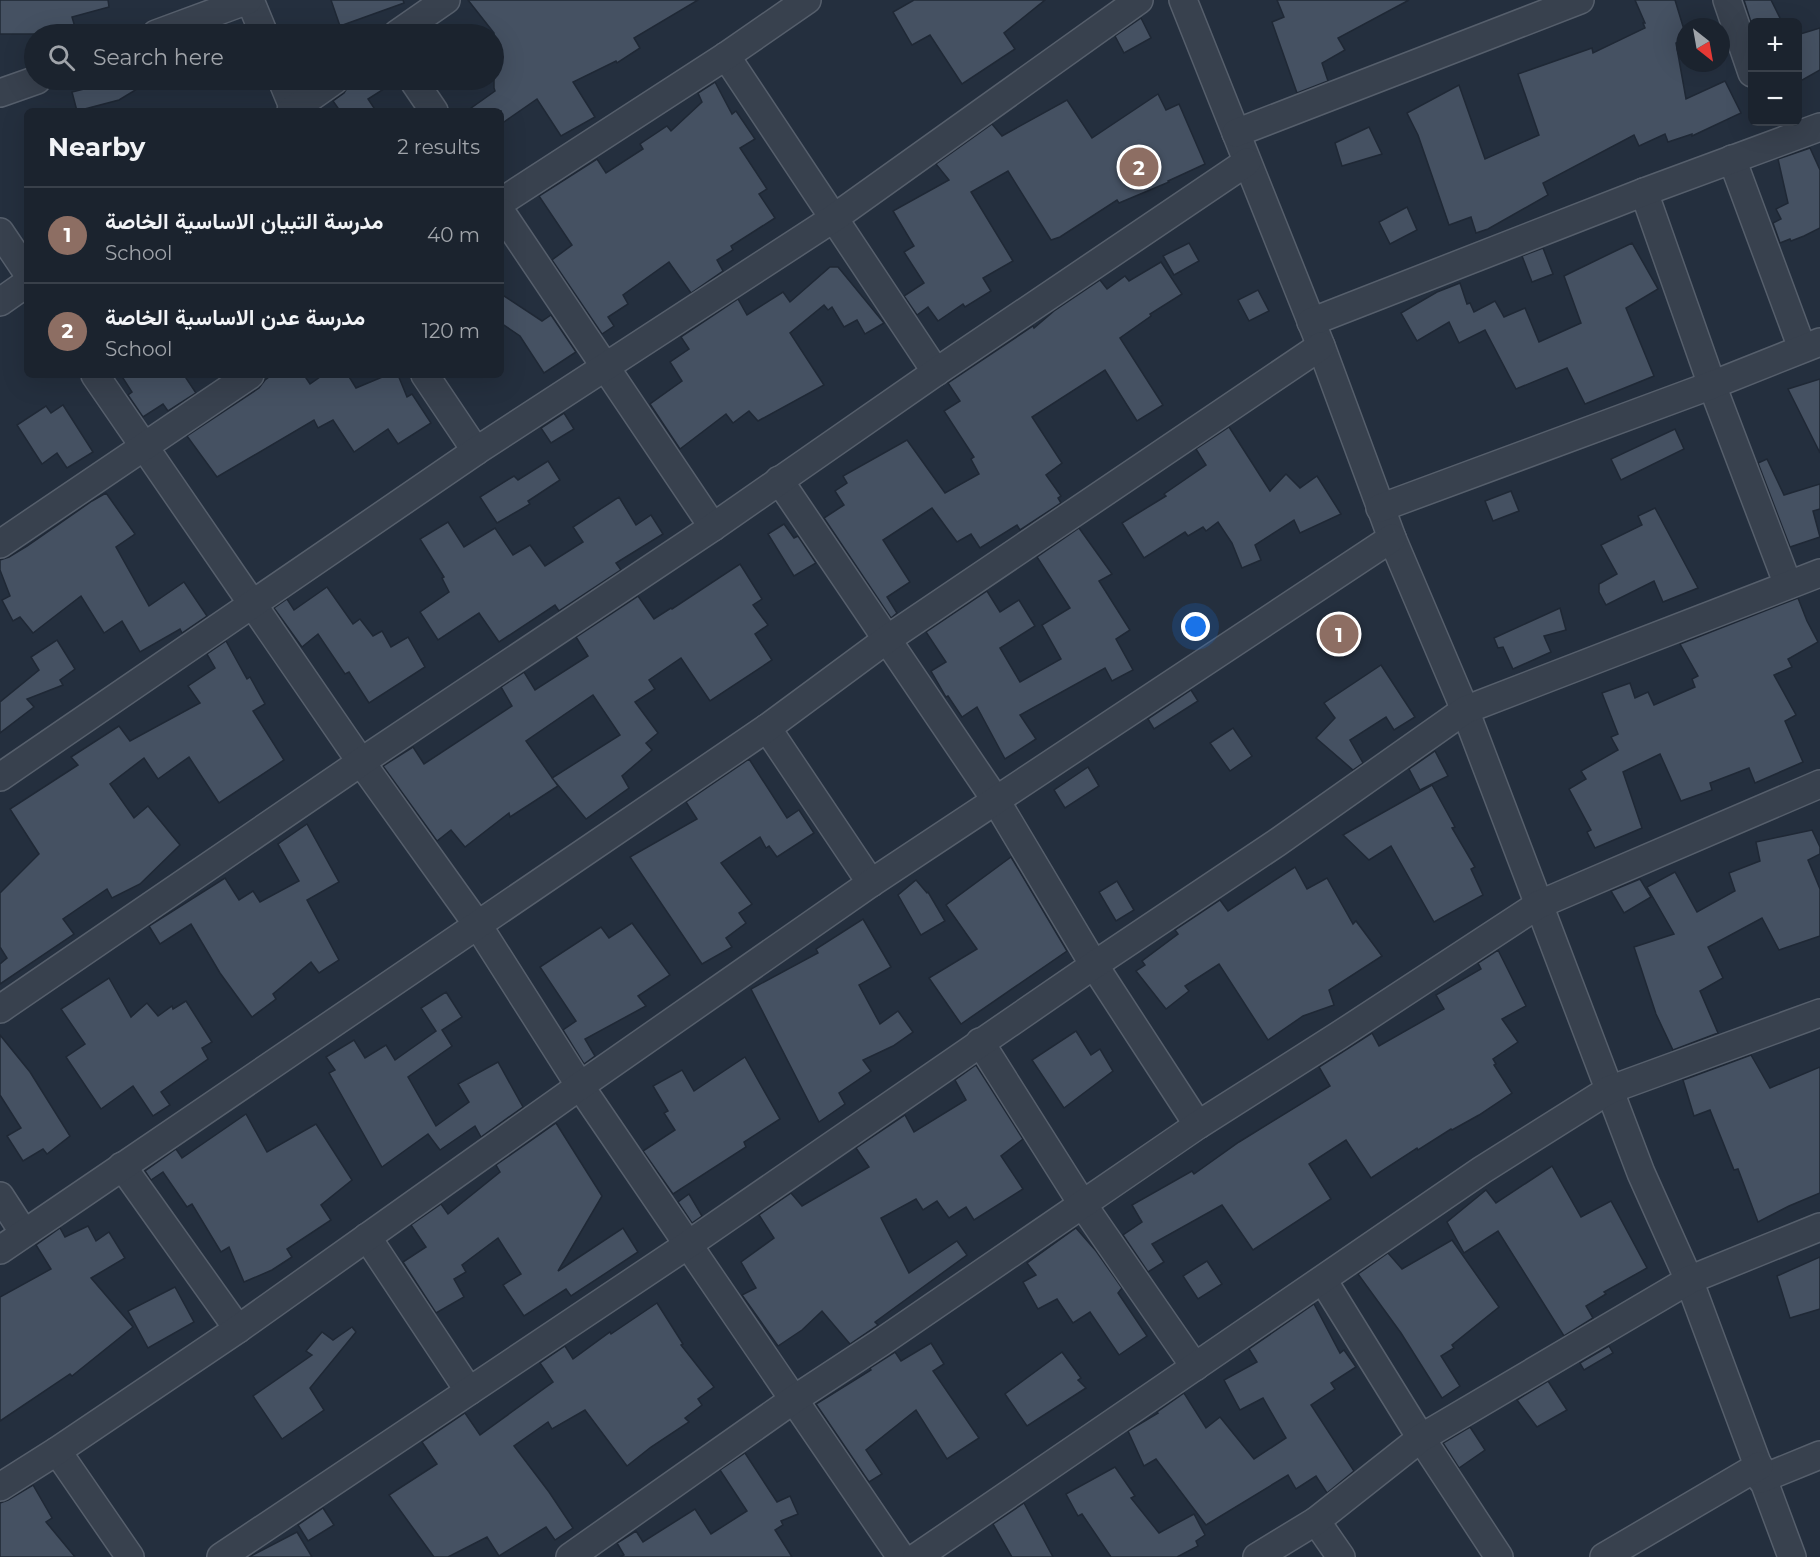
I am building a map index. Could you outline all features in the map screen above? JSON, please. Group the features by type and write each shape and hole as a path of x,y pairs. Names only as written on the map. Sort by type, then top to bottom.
{"street":[{"path":"183,24 249,0 260,24"},
{"path":"411,24 446,0"},
{"path":"504,200 726,56 807,0"},
{"path":"0,777 476,451 834,218 1139,0"},
{"path":"1183,0 1316,334 1380,508 1465,710 1641,1173 1689,1280 1792,1557"},
{"path":"1236,133 1580,0"},
{"path":"1727,0 1752,72"},
{"path":"726,56 936,372"},
{"path":"0,93 24,85"},
{"path":"285,90 291,108"},
{"path":"295,108 321,90"},
{"path":"420,90 432,108"},
{"path":"0,1250 767,728 886,640 1316,334 1644,192 1732,159 1773,132 1820,128"},
{"path":"1380,508 1712,385 1811,345 1732,159"},
{"path":"0,1009 362,762 713,527 936,372 1247,162"},
{"path":"1644,192 1712,385 1788,585"},
{"path":"504,216 713,527"},
{"path":"0,232 24,268"},
{"path":"0,302 24,286"},
{"path":"97,378 362,762 477,924 580,1086 901,1557"},
{"path":"0,544 246,378"},
{"path":"427,378 476,451"},
{"path":"779,480 995,799 1094,964 1198,1125"},
{"path":"0,1487 238,1329 871,883 1392,538"},
{"path":"235,1553 469,1391 689,1244 1094,964 1278,842 1465,710 1820,573"},
{"path":"767,728 871,883"},
{"path":"570,1557 793,1400 1198,1125 1538,905 1820,784"},
{"path":"917,1557 1482,1170 1610,1090 1820,1013"},
{"path":"980,1042 1083,1205 1196,1366"},
{"path":"122,1166 238,1329"},
{"path":"0,1196 24,1233"},
{"path":"1257,1557 1316,1521 1421,1438 1689,1280 1820,1227"},
{"path":"367,1237 469,1391"},
{"path":"1323,1280 1421,1438 1499,1557"},
{"path":"57,1451 130,1557"},
{"path":"1604,1557 1760,1472 1820,1455"},
{"path":"1316,1521 1341,1557"}],"building":[{"path":"0,0 108,0 109,7 72,17 74,24 24,24 24,34 0,34"},
{"path":"331,0 403,0 404,3 346,24 339,24"},
{"path":"468,0 698,0 634,38 640,48 617,63 616,61 573,82 595,117 561,136 537,99 504,122 504,108 471,108 495,90 504,90 504,24 487,24"},
{"path":"914,0 1045,0 1004,33 1015,49 962,84 930,35 912,45 893,12"},
{"path":"1277,0 1409,0 1338,38 1345,50 1322,63 1328,81 1297,93 1272,22 1284,17"},
{"path":"1635,0 1675,0 1680,18 1676,18 1676,72 1681,72 1686,99 1725,81 1741,113 1692,136 1692,134 1668,142 1665,134 1639,146 1634,135 1543,183 1548,195 1488,229 1476,233 1471,217 1449,225 1418,135 1407,113 1459,85 1485,159 1539,135 1518,74 1592,48 1593,53 1645,28 1643,23 1645,23"},
{"path":"1744,0 1771,0 1780,18 1750,18"},
{"path":"1141,18 1151,38 1124,53 1115,36"},
{"path":"1820,28 1820,70 1802,80 1802,72 1802,33"},
{"path":"715,82 732,114 736,111 755,139 740,148 767,189 759,194 775,218 731,246 733,250 717,260 723,271 691,293 669,262 623,295 628,304 608,317 614,326 602,334 552,260 572,245 539,196 597,159 606,173 643,149 640,144 667,126 671,131 702,102 698,93"},
{"path":"136,90 119,100 88,108 76,108 72,92"},
{"path":"346,90 382,90 368,99 374,108 338,108 333,101"},
{"path":"1158,94 1166,110 1179,104 1205,164 1119,203 1117,200 1060,237 1051,240 1008,171 971,192 1013,261 983,278 991,291 965,307 963,304 938,321 928,307 917,315 904,296 924,283 904,252 914,246 893,211 949,180 936,164 992,124 1002,136 1067,100 1092,138"},
{"path":"1369,127 1382,154 1342,166 1335,143"},
{"path":"1810,148 1820,170 1820,228 1791,241 1790,239 1780,243 1773,223 1781,219 1776,209 1788,203 1778,159"},
{"path":"1407,207 1417,230 1390,244 1379,222"},
{"path":"1189,243 1199,261 1174,275 1163,256"},
{"path":"1632,243 1658,289 1626,308 1654,376 1585,404 1567,368 1516,389 1485,330 1459,343 1449,322 1417,341 1401,313 1437,292 1460,283 1467,304 1470,303 1474,312 1495,301 1504,317 1525,308 1539,342 1581,323 1564,276"},
{"path":"1543,248 1553,274 1532,282 1522,256"},
{"path":"1161,262 1182,294 1150,314 1151,316 1120,338 1163,405 1137,421 1105,370 1032,417 1062,463 1046,475 1061,496 1058,498 1061,503 1020,530 1017,525 980,548 971,534 957,542 932,508 883,540 910,582 887,597 897,613 891,618 824,518 844,505 835,491 847,483 843,476 907,440 945,493 979,474 971,459 974,457 944,411 960,401 948,383 1033,326 1034,328 1054,311 1100,280 1107,289 1125,276 1129,281"},
{"path":"830,267 838,267 884,323 865,334 857,320 844,327 832,307 828,310 824,305 790,333 824,385 758,421 749,411 733,423 726,414 680,449 650,404 682,381 670,362 689,349 681,337 738,299 747,315 783,292 790,302"},
{"path":"1258,290 1269,311 1249,321 1238,300"},
{"path":"504,296 542,321 551,315 576,352 544,373 520,336 504,325"},
{"path":"123,378 186,378 196,393 168,411 163,404 143,417 128,395 132,392"},
{"path":"268,378 306,378 310,384 319,378 350,378 356,388 380,378 399,378 407,397 412,394 431,423 398,444 388,429 354,452 333,420 318,428 314,420 217,477 187,436 259,388"},
{"path":"1820,379 1820,453 1788,389"},
{"path":"63,405 93,452 67,468 57,453 42,464 17,425 46,406 51,413"},
{"path":"564,413 574,429 551,443 541,428"},
{"path":"1229,427 1270,491 1286,474 1300,488 1317,476 1341,514 1300,533 1294,520 1255,545 1261,560 1242,568 1232,543 1218,522 1206,531 1203,527 1188,536 1185,532 1144,558 1122,523 1166,496 1164,494 1206,465 1196,449"},
{"path":"1675,429 1684,449 1621,480 1611,459"},
{"path":"1767,459 1784,495 1820,484 1820,509 1813,511 1820,537 1790,547 1758,463"},
{"path":"548,461 560,480 528,501 530,504 497,523 480,497 514,476 518,480"},
{"path":"1511,491 1519,511 1493,521 1485,501"},
{"path":"106,493 135,534 116,547 149,606 184,582 207,616 182,633 180,629 140,652 122,621 104,633 81,596 33,633 20,617 13,621 2,600 10,596 0,570 0,560 27,546"},
{"path":"619,497 636,525 651,515 663,534 616,563 621,570 559,611 555,605 499,642 479,613 438,640 420,612 449,592 442,578 444,577 420,539 448,522 464,547 495,528 513,555 530,545 545,566 583,542 573,527"},
{"path":"1655,508 1698,588 1663,602 1654,581 1606,605 1599,592 1599,584 1617,574 1601,545 1642,525 1638,516"},
{"path":"784,524 794,538 798,536 816,563 794,576 768,534"},
{"path":"1079,528 1112,574 1099,581 1130,630 1116,639 1133,670 1112,681 1105,668 1020,715 1036,739 1005,759 977,707 962,717 948,696 946,697 931,671 946,662 926,632 987,591 1000,612 1019,600 1035,626 1000,648 1020,682 1061,659 1042,625 1070,608 1037,557"},
{"path":"740,564 762,599 753,605 768,625 755,634 772,660 710,701 681,658 649,680 655,689 635,702 658,733 646,743 652,750 622,776 629,788 586,819 554,781 558,786 510,817 509,813 465,847 451,830 437,841 383,766 413,747 424,764 512,706 501,687 524,672 535,690 588,656 576,637 638,596 654,619","holes":["593,695 620,735 552,778 526,741"]},
{"path":"327,587 353,624 360,619 373,636 382,631 391,647 408,637 425,667 369,703 349,672 345,674 318,634 302,647 274,608 287,599 294,610"},
{"path":"1798,598 1818,642 1788,659 1792,667 1774,675 1796,715 1785,721 1803,762 1755,783 1749,768 1710,783 1712,790 1681,801 1660,754 1623,772 1642,828 1595,848 1587,832 1591,830 1569,789 1586,779 1581,771 1618,750 1611,737 1618,734 1602,693 1630,683 1635,698 1648,692 1654,705 1695,687 1692,679 1698,676 1680,644"},
{"path":"1560,608 1566,630 1544,636 1551,652 1513,669 1503,647 1498,648 1494,638"},
{"path":"57,640 75,669 60,680 63,685 27,699 34,707 0,733 0,702 39,670 31,657"},
{"path":"226,641 247,679 250,677 265,704 253,711 284,760 219,803 189,757 158,779 144,758 110,784 134,818 148,806 180,845 140,884 112,898 107,889 63,919 74,934 0,984 0,964 7,958 0,947 0,893 39,854 10,809 78,765 71,757 119,726 130,741 200,703 188,686 215,668 207,654"},
{"path":"1381,665 1415,717 1394,730 1386,717 1350,740 1363,763 1353,770 1316,738 1335,718 1324,703"},
{"path":"1191,690 1198,701 1154,729 1148,719"},
{"path":"1233,728 1252,756 1230,771 1210,743"},
{"path":"1435,751 1448,776 1420,790 1409,769"},
{"path":"749,759 787,818 799,810 814,833 777,857 769,846 766,848 760,837 721,863 752,904 739,913 746,923 726,938 732,947 702,964 630,857 697,819 686,802"},
{"path":"1088,767 1099,786 1065,808 1054,790"},
{"path":"1432,785 1455,827 1452,828 1475,867 1471,869 1483,895 1434,922 1391,846 1369,860 1343,835"},
{"path":"307,824 339,882 307,900 339,960 319,973 311,962 273,994 276,999 252,1017 220,973 191,924 160,944 149,926 225,878 239,900 253,891 260,902 299,881 278,844"},
{"path":"1812,830 1820,847 1820,854 1808,860 1820,889 1820,936 1779,950 1762,918 1708,947 1723,978 1700,991 1718,1033 1673,1050 1656,1014 1634,947 1674,934 1647,887 1675,872 1697,912 1735,891 1729,873 1760,861 1756,842"},
{"path":"1011,857 1067,951 961,1024 929,978 977,949 946,905"},
{"path":"1295,867 1307,889 1327,878 1353,924 1356,921 1382,956 1329,990 1334,1005 1303,1016 1268,1040 1219,964 1185,986 1189,991 1166,1009 1136,971 1145,965 1142,961 1178,934 1175,930 1220,900 1228,911"},
{"path":"1640,879 1651,897 1624,913 1611,891"},
{"path":"916,880 928,892 945,921 921,935 898,895"},
{"path":"1117,881 1134,910 1116,921 1099,892"},
{"path":"863,919 891,967 859,985 880,1024 898,1011 913,1032 893,1046 863,1060 871,1071 839,1093 845,1104 819,1122 751,989 818,953 816,949"},
{"path":"632,923 670,975 638,996 646,1006 585,1039 595,1056 584,1064 563,1030 576,1021 540,967 601,927 609,938"},
{"path":"1498,950 1526,1006 1502,1019 1518,1042 1493,1059 1496,1064 1494,1065 1512,1093 1479,1115 1418,1150 1417,1148 1371,1178 1346,1140 1309,1164 1331,1199 1253,1250 1222,1205 1152,1244 1164,1262 1148,1272 1123,1235 1142,1222 1132,1205 1192,1171 1194,1174 1239,1142 1330,1086 1319,1067 1372,1033 1379,1046 1444,1009 1436,995 1481,969 1478,963"},
{"path":"109,978 131,1017 147,1003 158,1016 172,1006 173,1009 186,1001 212,1042 202,1048 208,1059 161,1092 170,1105 153,1116 133,1086 101,1109 66,1057 85,1044 61,1009"},
{"path":"446,992 462,1017 442,1030 452,1046 408,1077 436,1126 469,1102 458,1084 498,1062 523,1107 481,1137 475,1126 440,1150 428,1134 382,1167 329,1073 335,1070 326,1057 354,1040 365,1058 386,1045 395,1060 436,1031 421,1008"},
{"path":"1076,1031 1091,1055 1100,1049 1113,1071 1064,1108 1032,1060"},
{"path":"0,1035 30,1072 70,1136 47,1154 43,1149 23,1161 7,1136 21,1128 0,1095"},
{"path":"1751,1055 1770,1088 1820,1067 1820,1193 1758,1222 1738,1169 1734,1170 1710,1110 1694,1116 1683,1080"},
{"path":"745,1057 780,1119 744,1142 746,1147 673,1194 643,1151 675,1130 664,1113 668,1111 653,1086 682,1070 694,1091"},
{"path":"976,1065 1023,1139 1001,1156 1023,1189 974,1220 966,1207 949,1218 937,1201 923,1210 916,1199 881,1218 909,1273 957,1241 967,1255 875,1322 878,1325 850,1344 822,1311 802,1330 778,1346 742,1295 756,1288 741,1262 774,1238 759,1215 791,1193 802,1206 869,1167 856,1148 905,1115 914,1132 966,1100 955,1080"},
{"path":"246,1114 267,1152 316,1124 352,1180 321,1205 331,1220 287,1249 292,1257 272,1270 244,1282 229,1247 221,1252 192,1204 187,1207 163,1172 151,1180 145,1171 176,1149 182,1158"},
{"path":"556,1123 602,1196 558,1271 623,1228 638,1252 571,1296 566,1289 524,1316 503,1285 521,1274 498,1238 462,1265 466,1272 454,1279 464,1297 436,1313 403,1262 426,1247 411,1225 441,1204 448,1214 500,1172 496,1165"},
{"path":"1552,1166 1581,1217 1611,1201 1647,1268 1604,1292 1606,1294 1586,1306 1593,1318 1564,1336 1498,1231 1464,1253 1447,1222 1486,1190 1496,1203"},
{"path":"689,1194 702,1216 692,1223 678,1202"},
{"path":"88,1226 96,1241 109,1232 125,1258 91,1278 133,1327 72,1376 70,1374 0,1421 0,1297 51,1269 36,1245 60,1228 65,1237"},
{"path":"1076,1228 1096,1251 1122,1288 1118,1293 1147,1336 1119,1355 1090,1312 1073,1323 1057,1299 1038,1309 1023,1282 1036,1275 1027,1263"},
{"path":"1452,1240 1499,1307 1452,1345 1454,1348 1441,1356 1460,1386 1442,1398 1401,1333 1358,1274 1388,1253 1402,1269"},
{"path":"1820,1257 1820,1309 1790,1318 1777,1276"},
{"path":"1207,1261 1222,1284 1198,1299 1183,1276"},
{"path":"175,1287 194,1322 148,1348 128,1311"},
{"path":"657,1303 683,1344 681,1345 714,1387 698,1399 702,1405 685,1418 689,1422 627,1466 585,1410 552,1429 548,1422 514,1446 573,1528 555,1540 546,1527 499,1556 487,1537 448,1557 434,1557 389,1495 437,1464 422,1442 465,1413 480,1435 553,1382 540,1363 565,1346 573,1359 610,1332 611,1334"},
{"path":"1314,1304 1340,1353 1344,1350 1356,1367 1331,1383 1335,1389 1311,1405 1354,1471 1327,1493 1316,1476 1296,1489 1288,1475 1206,1525 1156,1459 1144,1466 1128,1431 1158,1413 1184,1393 1206,1428 1220,1417 1254,1459 1286,1438 1263,1398 1240,1410 1224,1380 1257,1362 1249,1349"},
{"path":"352,1327 356,1332 310,1388 324,1410 282,1439 253,1396 312,1355 306,1351 322,1332 333,1340"},
{"path":"931,1343 944,1364 933,1371 979,1438 947,1459 916,1410 866,1450 882,1474 869,1482 816,1404 871,1370 870,1368 895,1352 901,1361"},
{"path":"1609,1346 1613,1353 1584,1370 1580,1363"},
{"path":"1062,1352 1081,1378 1078,1380 1086,1388 1027,1426 1005,1394"},
{"path":"1548,1381 1567,1410 1537,1427 1517,1400"},
{"path":"1470,1427 1485,1450 1459,1468 1443,1443"},
{"path":"745,1453 777,1502 790,1496 798,1514 781,1521 783,1525 775,1530 792,1557 620,1557 624,1555 617,1543 636,1531 643,1542 695,1509 711,1534 747,1511 720,1470"},
{"path":"1115,1467 1135,1496 1131,1498 1159,1533 1194,1514 1205,1535 1196,1541 1198,1546 1177,1557 1111,1557 1082,1514 1078,1516 1066,1494"},
{"path":"33,1485 52,1518 46,1522 75,1557 0,1557 0,1503"},
{"path":"1024,1503 1053,1557 1012,1557 993,1524"},
{"path":"323,1508 334,1525 308,1541 298,1525"},
{"path":"297,1532 312,1557 249,1557"}],"place":[{"name":"مدرسة عدن الاساسية الخاصة","path":"1139,167"},
{"name":"مدرسة التبيان الاساسية الخاصة","path":"1339,634"}]}
